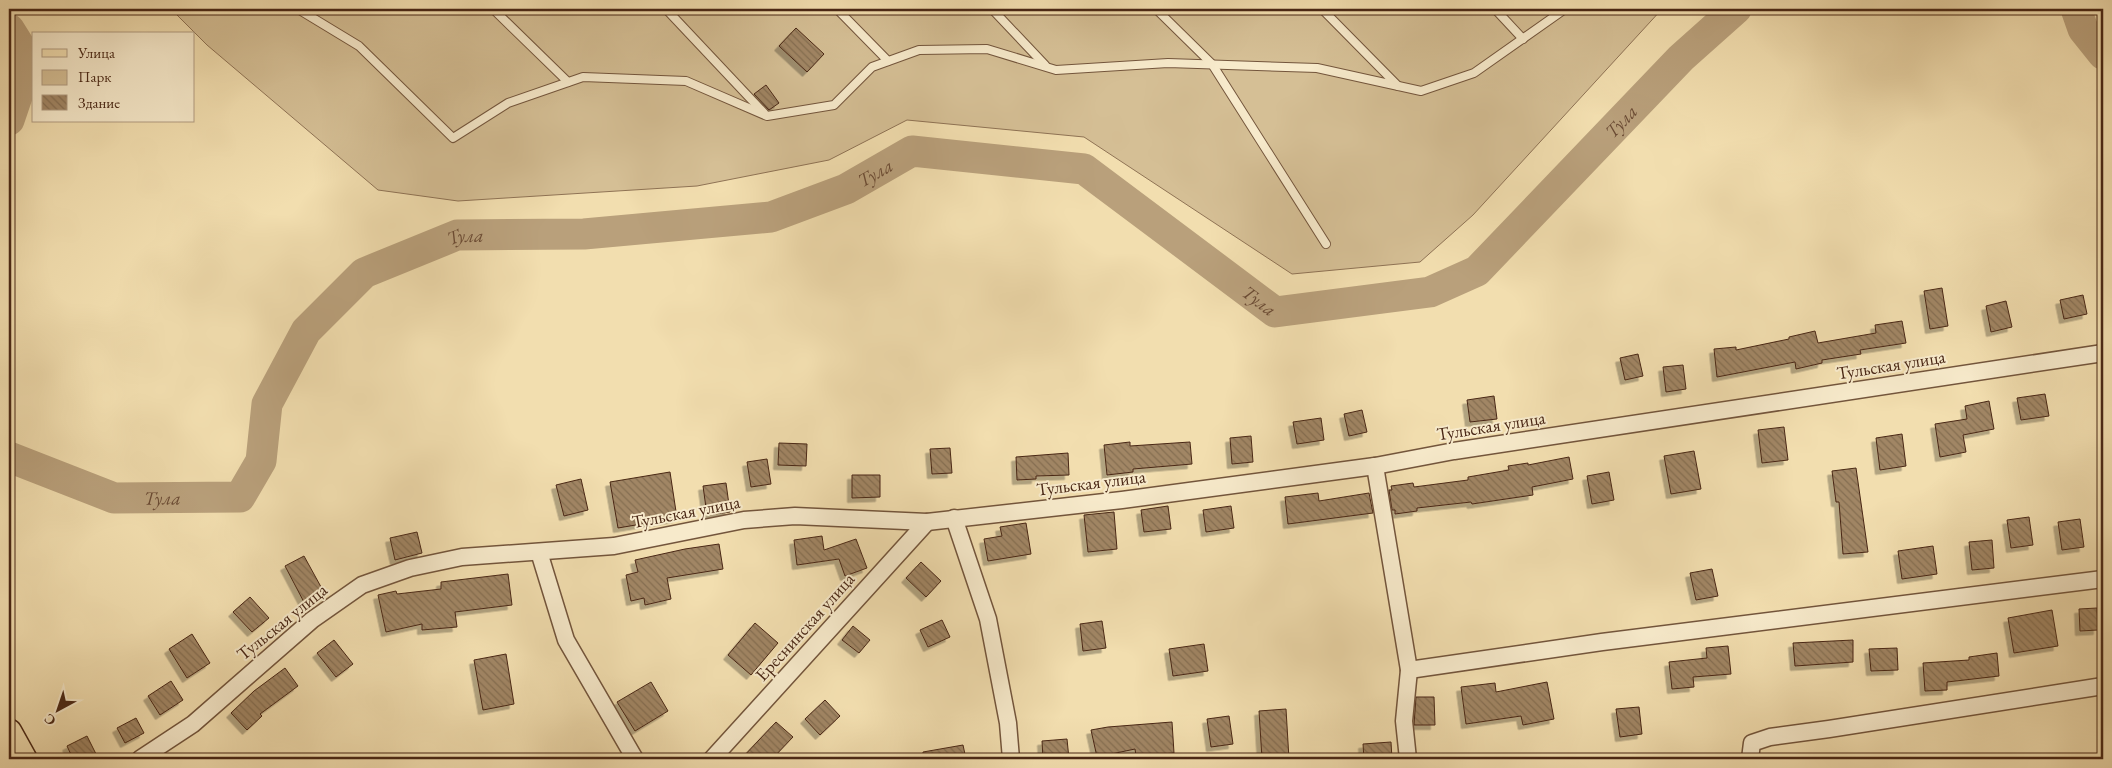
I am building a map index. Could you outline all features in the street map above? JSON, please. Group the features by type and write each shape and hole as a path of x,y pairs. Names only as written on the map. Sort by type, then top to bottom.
{"main road":[{"path":"9,732 24,759"}],"street":[{"name":"Тульская улица","path":"140,759 193,724 312,620 362,585 410,568 462,557 614,546 744,520 795,516 927,522 1122,500 1375,466 1454,451 2103,353"},
{"path":"1375,466 1409,670 1404,721 1408,759"},
{"path":"954,518 988,619 1008,723 1011,759"},
{"name":"Ереснинская улица","path":"712,759 927,522"},
{"path":"538,552 566,640 635,759"},
{"path":"1409,670 1602,642 2103,579"},
{"path":"1750,759 1752,744 1770,737 1829,730 2103,686"}],"lane":[{"path":"298,9 359,46 453,138 508,103 583,77 686,81 767,116 834,105 872,67 919,50 987,49 1056,70 1168,63 1317,68 1421,92 1474,73 1564,9"},
{"path":"493,9 568,82"},
{"path":"666,9 767,116"},
{"path":"837,9 888,61"},
{"path":"992,9 1047,67"},
{"path":"1156,9 1212,64 1326,244"},
{"path":"1322,9 1399,87"},
{"path":"1495,9 1523,39"}],"green space":[{"path":"171,9 1662,9 1473,215 1420,262 1292,274 1084,137 907,120 829,160 697,186 458,201 378,190 194,32"}],"building":[{"path":"796,28 824,54 807,72 779,46"},
{"path":"766,85 779,103 769,110 754,94"},
{"path":"1942,288 1948,326 1930,329 1924,291"},
{"path":"2083,295 2087,314 2064,319 2060,300"},
{"path":"2006,301 2012,327 1991,332 1986,306"},
{"path":"1902,321 1906,343 1860,350 1861,354 1822,360 1822,363 1796,369 1795,362 1717,377 1714,349 1736,347 1736,350 1789,339 1789,337 1815,331 1818,343 1876,333 1875,325"},
{"path":"1638,354 1643,376 1625,380 1620,358"},
{"path":"1683,365 1686,389 1666,392 1663,367"},
{"path":"2045,394 2049,416 2021,420 2017,398"},
{"path":"1494,396 1497,419 1470,422 1467,400"},
{"path":"1989,401 1994,429 1963,435 1966,452 1940,457 1935,424 1967,419 1965,406"},
{"path":"1362,410 1367,432 1349,436 1344,414"},
{"path":"1321,418 1324,440 1297,444 1293,422"},
{"path":"1784,427 1788,460 1762,463 1758,430"},
{"path":"1902,434 1906,466 1880,470 1876,438"},
{"path":"1251,436 1253,462 1232,464 1230,438"},
{"path":"1130,442 1130,446 1190,442 1192,464 1133,469 1133,472 1107,475 1104,445"},
{"path":"779,443 807,444 806,466 778,465"},
{"path":"950,448 952,473 932,474 930,449"},
{"path":"1694,451 1701,489 1671,494 1664,456"},
{"path":"1068,453 1069,475 1036,476 1036,479 1017,480 1016,457"},
{"path":"1569,457 1573,479 1532,487 1533,495 1472,504 1471,502 1417,508 1417,511 1395,514 1395,510 1392,510 1389,490 1392,490 1391,486 1413,483 1414,487 1468,480 1468,477 1509,470 1508,466 1528,463 1528,465"},
{"path":"767,459 771,484 751,487 747,462"},
{"path":"1856,468 1868,552 1843,554 1839,502 1836,502 1832,471"},
{"path":"670,472 677,518 618,528 610,482"},
{"path":"1609,472 1614,500 1592,504 1587,476"},
{"path":"852,475 880,475 880,497 852,498"},
{"path":"581,479 588,510 564,516 556,485"},
{"path":"726,483 730,512 707,515 703,486"},
{"path":"1318,493 1319,501 1369,493 1373,513 1288,524 1285,497"},
{"path":"1168,506 1171,529 1144,532 1141,510"},
{"path":"1231,506 1234,528 1206,532 1203,510"},
{"path":"1114,512 1117,549 1088,552 1084,515"},
{"path":"2029,517 2033,545 2011,548 2007,520"},
{"path":"2080,519 2084,547 2062,550 2058,522"},
{"path":"1026,523 1031,554 988,561 984,539 1002,536 1000,527"},
{"path":"417,532 422,553 395,560 390,538"},
{"path":"822,536 824,550 856,539 867,568 845,576 839,559 797,565 794,540"},
{"path":"1992,540 1994,568 1972,570 1969,542"},
{"path":"719,544 723,569 667,578 671,599 645,605 644,598 631,601 626,575 638,572 635,560"},
{"path":"1933,546 1937,574 1902,579 1898,551"},
{"path":"304,556 326,596 306,606 285,566"},
{"path":"921,562 941,581 926,597 906,578"},
{"path":"1712,569 1718,596 1696,600 1690,573"},
{"path":"508,574 512,605 455,612 457,627 422,630 422,624 386,632 378,595 396,591 397,594 441,589 441,582"},
{"path":"250,597 269,618 252,632 233,612"},
{"path":"2097,608 2098,630 2080,631 2079,609"},
{"path":"2052,610 2058,646 2014,653 2008,618"},
{"path":"942,620 950,637 928,647 920,630"},
{"path":"1102,621 1106,648 1083,651 1080,624"},
{"path":"755,623 778,643 751,675 728,655"},
{"path":"853,626 870,640 859,653 842,640"},
{"path":"192,634 210,663 187,678 169,649"},
{"path":"334,640 353,664 336,677 317,653"},
{"path":"1853,640 1853,662 1795,666 1793,643"},
{"path":"1204,644 1208,671 1173,676 1169,649"},
{"path":"1728,646 1731,674 1693,677 1694,687 1672,689 1669,662 1707,658 1706,648"},
{"path":"1897,648 1898,670 1871,671 1869,649"},
{"path":"1997,653 1999,676 1947,682 1947,690 1925,691 1923,663 1969,660 1969,657"},
{"path":"506,654 514,704 483,710 474,660"},
{"path":"285,668 298,686 260,714 262,716 247,730 231,713 254,691"},
{"path":"171,681 183,700 160,715 148,696"},
{"path":"651,682 668,711 635,731 617,702"},
{"path":"1547,682 1554,719 1523,725 1521,716 1466,724 1461,687 1495,683 1496,692"},
{"path":"1416,697 1434,697 1435,725 1414,725"},
{"path":"825,700 840,716 820,735 805,719"},
{"path":"1639,707 1642,734 1620,737 1616,709"},
{"path":"1286,709 1289,759 1262,759 1259,711"},
{"path":"1229,716 1233,744 1211,747 1207,719"},
{"path":"136,718 144,733 125,743 117,728"},
{"path":"776,722 793,737 772,759 741,759"},
{"path":"1172,722 1174,753 1136,756 1135,749 1097,757 1091,730"},
{"path":"87,736 96,754 86,759 73,759 67,746"},
{"path":"1067,739 1069,759 1043,759 1042,741"},
{"path":"1391,742 1392,759 1364,759 1363,744"},
{"path":"963,745 966,759 923,759 923,752"}],"waterway":[{"name":"Тула","path":"9,457 114,498 240,497 261,461 267,404 306,331 364,273 457,235 584,234 771,217 846,189 912,151 1084,169 1275,312 1430,292 1477,271 1681,58 1736,9"},
{"name":"Тула","path":"2076,9 2083,29 2103,54"},
{"name":"Тула","path":"9,29 29,61 9,120"}]}
